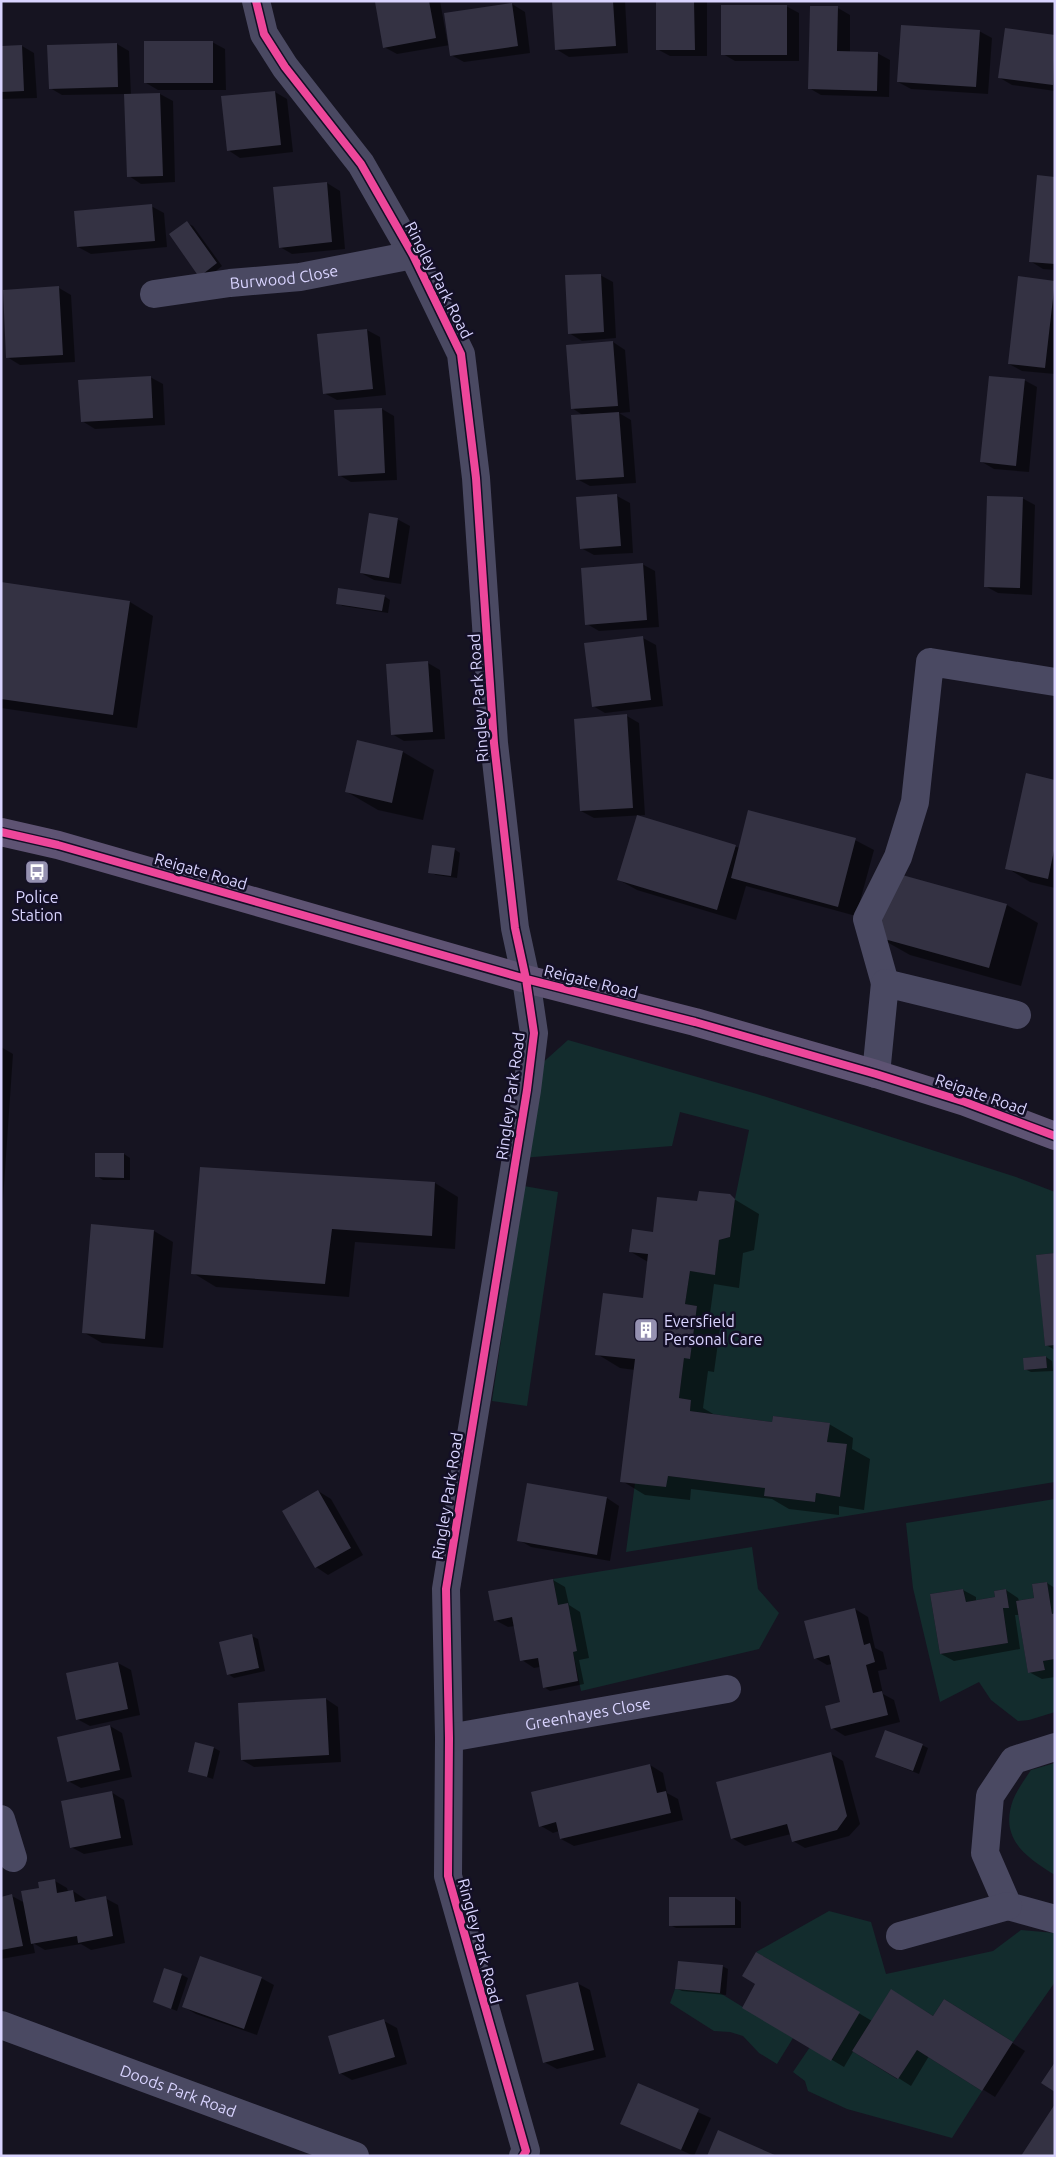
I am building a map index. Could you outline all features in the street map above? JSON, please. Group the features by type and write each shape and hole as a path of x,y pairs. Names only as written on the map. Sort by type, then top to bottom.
{"main road":[{"name":"Reigate Road","path":"1,832 105,858 526,979 695,1022 876,1074 965,1102 1055,1136"}],"street":[{"name":"Ringley Park Road","path":"256,1 264,34 286,67 361,164 413,255 460,354 476,478 494,743 515,928 526,979 534,1033 527,1090 446,1589 449,1738 448,1876 525,2154"},
{"name":"Burwood Close","path":"154,294 230,283 300,277 413,255"},
{"path":"876,1074 885,983 867,919 898,857 914,802 930,662 1055,682"},
{"path":"885,983 1017,1015"},
{"name":"Greenhayes Close","path":"449,1738 726,1689"},
{"path":"1008,1906 985,1853 990,1796 1014,1760 1055,1747"},
{"path":"1,1819 14,1858"},
{"path":"900,1936 1008,1906 1055,1919"},
{"name":"Doods Park Road","path":"1,2025 355,2156"}],"green space":[{"path":"568,1040 757,1094 1016,1177 1055,1192 1055,1253 1037,1255 1045,1345 1055,1345 1055,1482 626,1552 635,1483 668,1476 765,1488 765,1496 815,1502 816,1493 840,1497 847,1445 827,1442 829,1423 773,1416 772,1422 690,1411 691,1400 679,1398 684,1358 690,1358 697,1306 685,1304 690,1271 715,1274 719,1240 730,1237 735,1199 749,1130 680,1112 672,1146 521,1158 539,1066","holes":["1046,1356 1047,1368 1024,1370 1024,1358"]},
{"path":"524,1186 558,1192 527,1406 492,1401"},
{"path":"1055,1499 1055,1613 1052,1614 1047,1582 1032,1584 1034,1598 1016,1601 1028,1672 1045,1670 1043,1661 1055,1659 1055,1712 1029,1720 1018,1721 991,1700 979,1682 940,1702 913,1588 906,1523","holes":["963,1589 966,1602 995,1597 994,1591 1006,1589 1009,1607 1003,1608 1008,1643 940,1654 930,1594"]},
{"path":"752,1547 758,1589 779,1613 759,1649 581,1691 573,1652 558,1605 553,1579"},
{"path":"1055,1763 1055,1875 1025,1854 1018,1845 1012,1836 1010,1814 1013,1800 1031,1770"},
{"path":"829,1911 871,1922 886,1974 993,1951 1021,1930 1055,1933 1055,1982 1013,2042 944,1999 933,2016 891,1990 852,2051 897,2079 917,2050 982,2091 952,2138 847,2109 808,2091 805,2081 793,2072 810,2047 832,2060 859,2012 756,1952"},
{"path":"675,1989 720,1993 793,2038 777,2064 759,2053 743,2036 730,2032 714,2031 670,2003"}],"building":[{"path":"429,1 436,38 383,48 375,2"},
{"path":"552,1 613,1 616,46 555,50"},
{"path":"656,1 694,1 695,50 656,50"},
{"path":"512,3 518,46 450,56 444,13"},
{"path":"721,5 787,5 787,55 721,55"},
{"path":"810,6 838,6 837,51 878,52 877,91 808,89"},
{"path":"901,25 980,30 976,87 897,82"},
{"path":"1005,28 1055,35 1053,85 998,78"},
{"path":"144,41 213,41 213,83 144,83"},
{"path":"117,43 118,87 49,89 47,45"},
{"path":"22,45 24,91 1,92 1,46"},
{"path":"275,91 281,145 227,151 221,96"},
{"path":"160,93 163,176 127,177 124,94"},
{"path":"1037,175 1055,177 1055,264 1029,262"},
{"path":"327,182 332,242 279,248 273,187"},
{"path":"152,204 155,241 77,247 74,211"},
{"path":"187,221 217,263 199,277 169,234"},
{"path":"601,274 604,332 568,334 565,275"},
{"path":"1018,276 1055,281 1045,368 1008,364"},
{"path":"59,286 63,355 6,358 3,290"},
{"path":"367,329 373,389 323,394 317,334"},
{"path":"613,341 618,406 571,409 566,345"},
{"path":"151,376 153,418 81,422 78,380"},
{"path":"989,376 1025,379 1016,466 980,462"},
{"path":"382,408 385,473 338,476 334,410"},
{"path":"619,412 624,477 576,480 571,415"},
{"path":"617,494 621,546 580,549 576,497"},
{"path":"987,496 1023,497 1020,588 984,587"},
{"path":"369,513 398,518 389,578 360,573"},
{"path":"643,563 647,620 585,625 581,568"},
{"path":"1,582 130,601 113,715 1,699"},
{"path":"338,588 385,595 382,611 336,604"},
{"path":"643,636 651,700 592,707 584,643"},
{"path":"428,661 433,732 391,735 386,664"},
{"path":"627,714 633,808 580,811 574,719"},
{"path":"357,740 403,751 392,803 345,792"},
{"path":"1026,773 1055,780 1055,846 1048,879 1005,869"},
{"path":"748,810 856,838 838,907 731,878"},
{"path":"637,815 736,845 717,910 617,880"},
{"path":"432,845 455,848 451,876 428,873"},
{"path":"895,873 1007,904 989,968 877,937"},
{"path":"95,1153 124,1153 124,1178 95,1177"},
{"path":"200,1167 435,1182 432,1236 332,1229 325,1284 191,1274"},
{"name":"Eversfield Personal Care","path":"699,1191 730,1194 735,1199 730,1237 719,1240 715,1275 690,1271 685,1304 697,1306 690,1359 684,1358 679,1398 691,1400 690,1411 772,1422 773,1416 830,1423 827,1442 847,1444 840,1497 816,1493 815,1502 764,1496 765,1488 668,1476 666,1487 620,1482 635,1359 595,1355 603,1293 643,1298 648,1254 629,1252 632,1229 653,1232 657,1197 697,1201"},
{"path":"91,1224 154,1230 145,1339 82,1333"},
{"path":"1055,1253 1055,1345 1045,1346 1036,1255"},
{"path":"1046,1356 1047,1368 1024,1370 1023,1358"},
{"path":"527,1483 607,1497 597,1555 517,1541"},
{"path":"318,1490 351,1548 315,1568 282,1511"},
{"path":"553,1579 558,1605 568,1603 577,1651 573,1652 578,1681 543,1688 538,1658 520,1661 512,1617 494,1621 488,1591"},
{"path":"1047,1582 1052,1614 1055,1613 1055,1659 1043,1661 1045,1670 1028,1673 1016,1601 1034,1598 1032,1584"},
{"path":"963,1589 966,1602 995,1597 994,1591 1006,1589 1009,1608 1003,1608 1008,1643 940,1654 930,1594"},
{"path":"855,1608 864,1645 870,1643 875,1662 866,1665 873,1693 882,1691 888,1715 831,1729 825,1706 840,1702 829,1655 814,1659 804,1621"},
{"path":"252,1634 259,1668 227,1675 219,1642"},
{"path":"118,1662 128,1709 76,1720 66,1673"},
{"path":"326,1698 329,1755 241,1760 238,1703"},
{"path":"110,1725 120,1770 67,1782 57,1737"},
{"path":"885,1730 923,1744 913,1771 875,1757"},
{"path":"195,1742 214,1747 207,1777 188,1772"},
{"path":"831,1752 847,1816 837,1830 792,1842 787,1824 731,1839 716,1782"},
{"path":"650,1764 657,1793 666,1791 671,1813 560,1839 556,1822 539,1827 531,1792"},
{"path":"112,1791 121,1838 70,1848 61,1801"},
{"path":"55,1879 57,1893 73,1890 75,1902 106,1896 113,1936 78,1943 77,1936 31,1944 21,1891 39,1888 38,1882"},
{"path":"12,1894 23,1946 1,1950 1,1897"},
{"path":"669,1897 735,1897 735,1925 669,1926"},
{"path":"756,1952 860,2012 831,2061 742,2008 755,1984 742,1976"},
{"path":"200,1956 262,1977 244,2029 182,2007"},
{"path":"678,1961 723,1965 720,1993 675,1989"},
{"path":"164,1968 182,1974 171,2009 153,2002"},
{"path":"578,1982 594,2050 543,2063 526,1995"},
{"path":"891,1989 933,2016 944,1999 1013,2042 982,2091 917,2050 898,2079 852,2051"},
{"path":"384,2019 395,2057 339,2074 328,2036"},
{"path":"1055,2062 1055,2092 1041,2083"},
{"path":"638,2083 699,2109 681,2150 620,2124"},
{"path":"1055,2104 1055,2156 1021,2156"},
{"path":"718,2130 777,2156 707,2156"}],"cycle path":[{"path":"256,1 264,34 285,67 361,164 413,255 461,354 476,478 494,743 515,928 526,979 534,1033 527,1090 446,1589 449,1738 448,1876 526,2151 523,2156"},
{"path":"1,832 58,845 526,979 695,1022 876,1074 965,1102 1055,1136"}],"place":[{"name":"Police Station","path":"37,872"},
{"name":"Eversfield Personal Care","path":"646,1330"}]}
